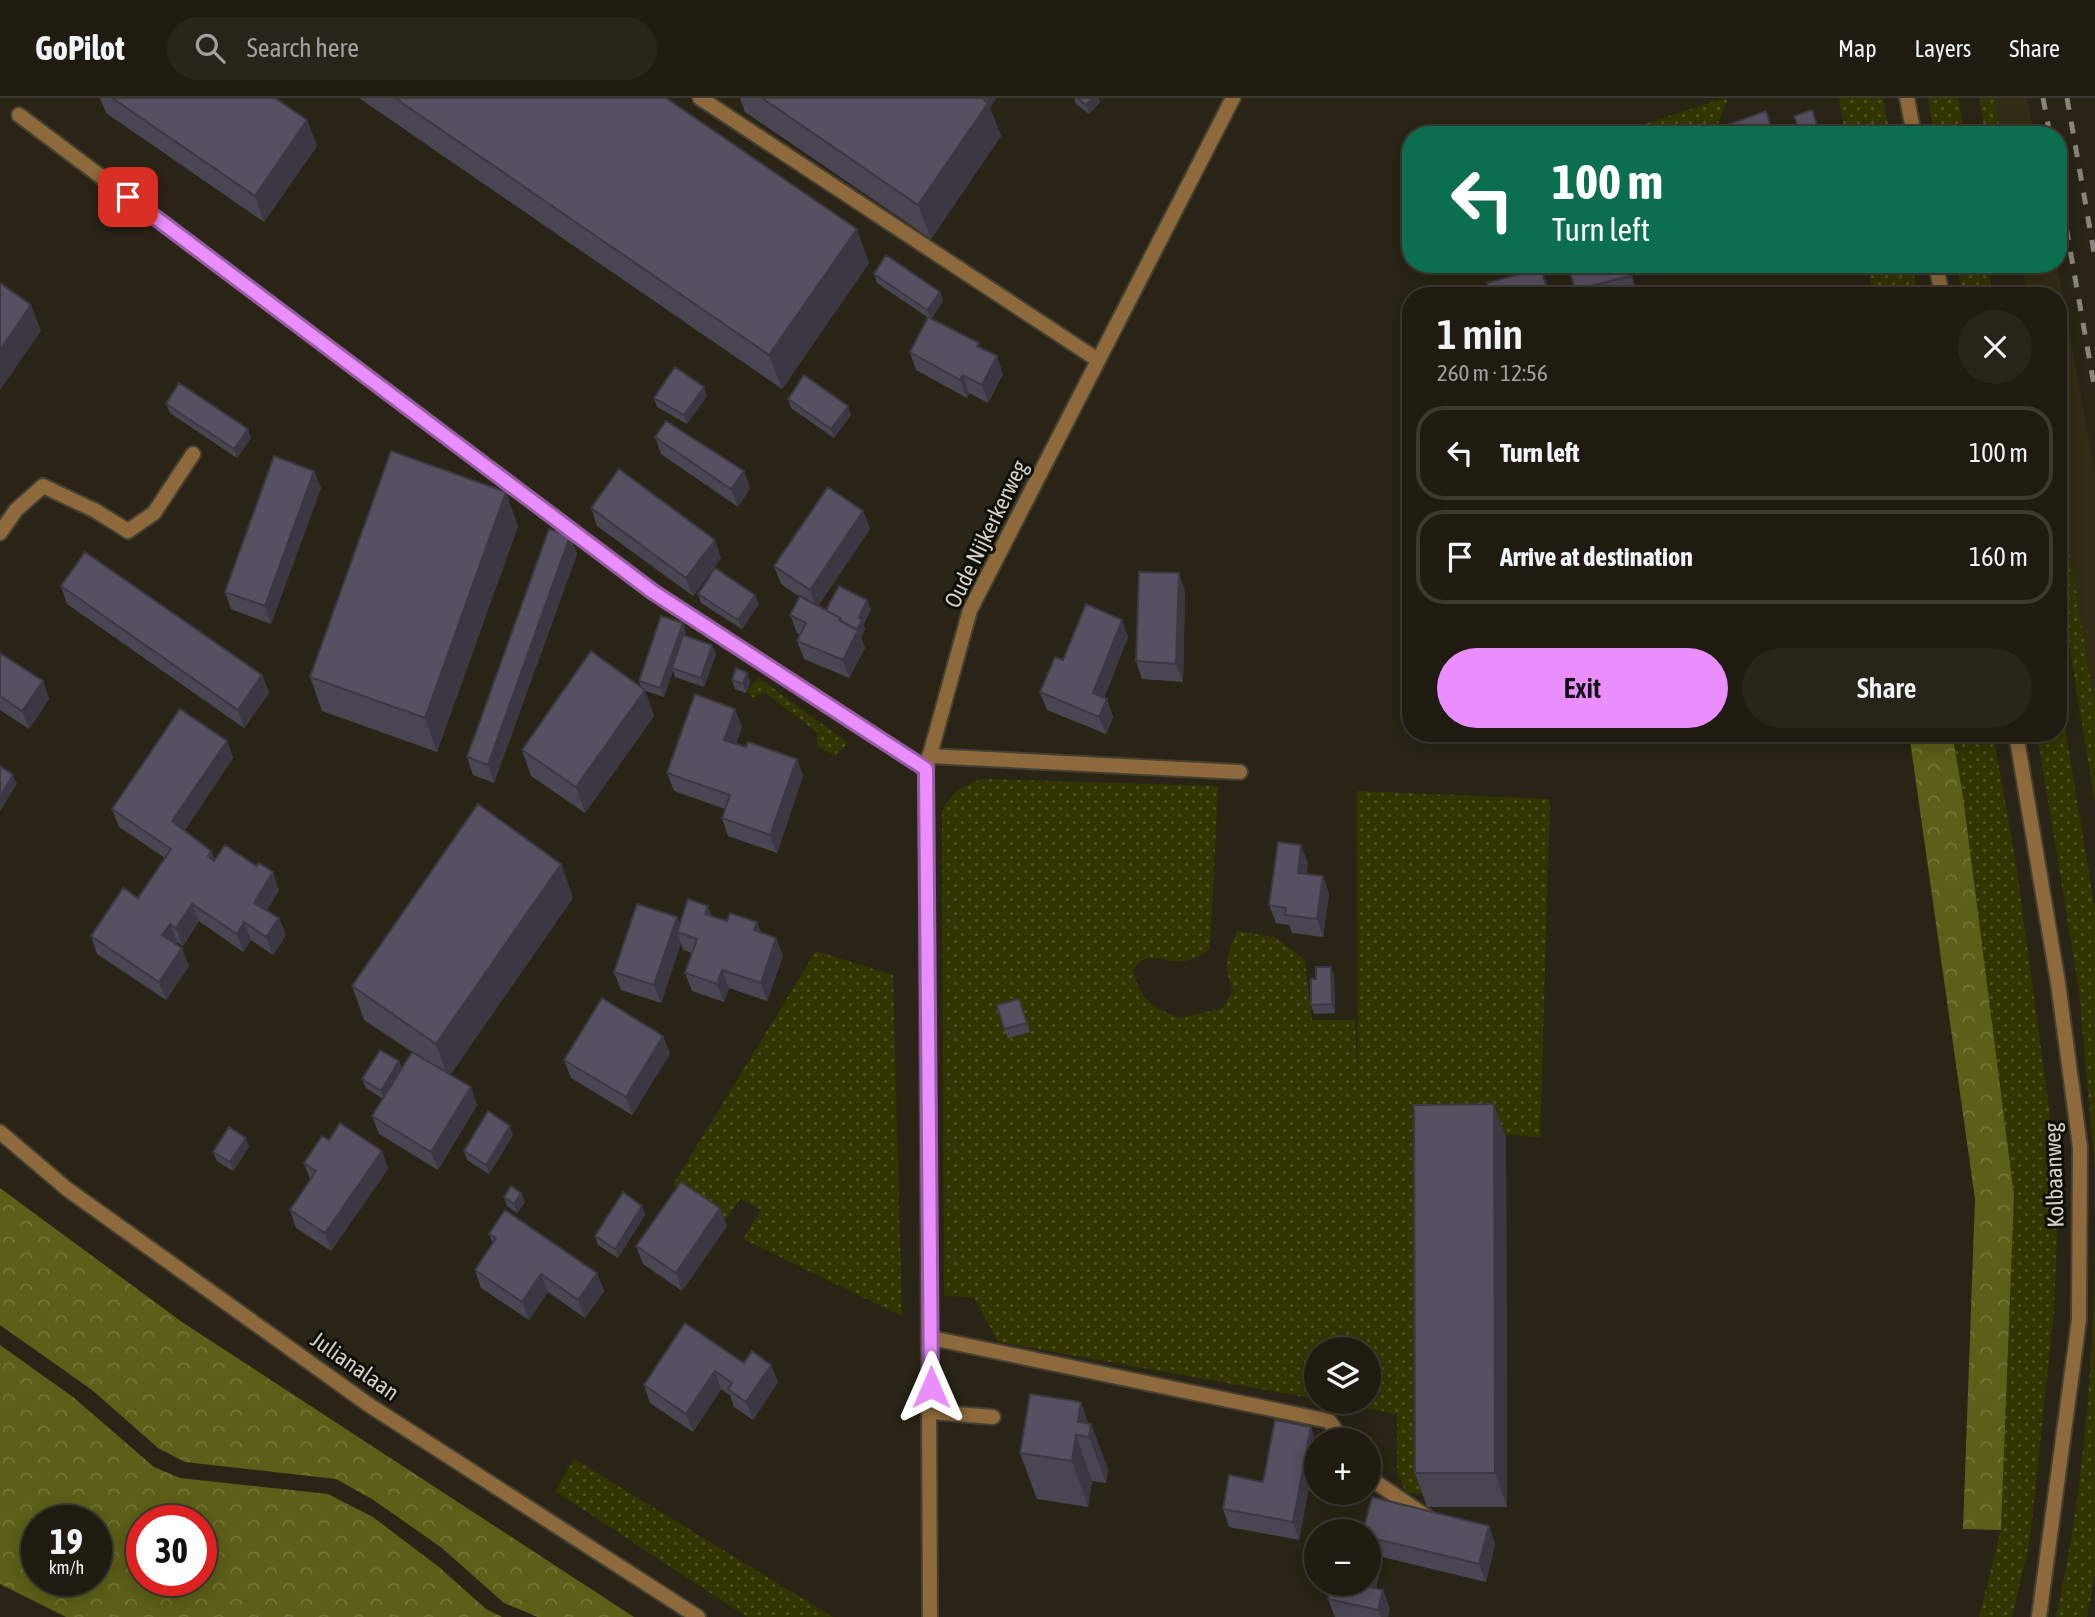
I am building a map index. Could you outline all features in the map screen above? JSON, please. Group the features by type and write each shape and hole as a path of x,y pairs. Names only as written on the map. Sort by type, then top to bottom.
{"street":[{"path":"700,98 1098,360"},
{"name":"Oude Nijkerkerweg","path":"930,1617 928,762 970,610 1233,98"},
{"path":"1907,98 1912,126"},
{"path":"19,115 653,592 928,762 1240,772"},
{"path":"0,533 16,510 43,486 96,511 128,531 154,513 193,454"},
{"name":"Kolbaanweg","path":"2018,742 2058,983 2080,1147 2079,1320 2039,1617"},
{"name":"Julianalaan","path":"0,1132 67,1189 369,1405 698,1617"},
{"path":"931,1338 1329,1420 1335,1428"},
{"path":"931,1412 993,1417"},
{"path":"1381,1486 1428,1517"}],"shaded area":[{"path":"1725,98 1728,98 1717,126 1638,126"},
{"path":"1839,98 1883,98 1888,126 1844,126"},
{"path":"1928,98 1958,98 1963,126 1933,126"},
{"path":"1979,98 1994,98 1999,126 1984,126"},
{"path":"1994,98 2027,98 2032,126 1999,126"},
{"path":"1869,273 1914,273 1916,287 1872,287"},
{"path":"1958,273 1989,273 1991,287 1961,287"},
{"path":"2023,273 2059,273 2061,287 2026,287"},
{"path":"2067,319 2095,472 2095,706 2067,536"},
{"path":"2067,536 2095,706 2095,803 2067,632"},
{"path":"759,678 848,743 834,756 817,746 817,732 764,692 753,698 747,690"},
{"path":"2067,739 2095,910 2095,1169 2079,990 2038,742 2067,742"},
{"path":"1954,742 1995,742 2016,864 2054,1145 2058,1216 2054,1310 2030,1540 2012,1617 1979,1617 2001,1530 2014,1195 1963,796"},
{"path":"982,779 1218,786 1210,949 1184,961 1156,958 1143,960 1133,972 1136,981 1149,1002 1180,1018 1223,1008 1233,990 1228,975 1228,960 1237,931 1275,937 1305,960 1312,1020 1355,1020 1358,1084 1357,791 1550,799 1540,1137 1425,1129 1427,1494 1406,1493 1397,1473 1397,1414 1381,1411 1381,1337 1304,1337 1304,1397 998,1342 974,1297 944,1296 942,811 958,791"},
{"path":"816,951 893,975 902,1316 743,1239 761,1210 740,1199 726,1219 673,1185"},
{"path":"2095,1233 2095,1573 2087,1617 2056,1617 2074,1522 2086,1426"},
{"path":"574,1459 833,1617 747,1617 555,1491"}],"green space":[{"path":"1910,742 1954,742 1963,796 2014,1195 2001,1530 1963,1529 1975,1199"},
{"path":"0,1188 182,1322 634,1617 538,1617 504,1603 442,1548 372,1499 336,1479 185,1462 158,1448 92,1390 0,1325"},
{"path":"0,1345 73,1397 154,1467 180,1478 328,1494 373,1517 439,1567 486,1609 502,1617 66,1617 24,1596 112,1596 112,1505 21,1505 21,1594 0,1584"}],"building":[{"path":"112,98 275,98 307,120 255,196"},
{"path":"395,98 666,98 857,229 769,355"},
{"path":"762,98 982,98 988,103 918,205"},
{"path":"1077,98 1092,98 1086,105"},
{"path":"1812,110 1817,126 1798,126 1794,116"},
{"path":"1766,111 1771,126 1724,126"},
{"path":"886,255 940,292 927,310 874,274"},
{"path":"1523,273 1542,273 1546,287 1488,287 1487,283"},
{"path":"1570,273 1630,273 1631,276 1587,287 1574,287"},
{"path":"0,283 31,305 0,350"},
{"path":"928,317 979,343 977,346 997,356 982,385 963,375 960,380 910,352"},
{"path":"675,367 704,387 684,415 654,398"},
{"path":"804,375 848,406 831,429 788,399"},
{"path":"179,383 248,429 234,449 166,404"},
{"path":"666,421 744,471 731,489 655,437"},
{"path":"391,451 506,492 425,718 310,677"},
{"path":"274,456 314,471 265,606 225,592"},
{"path":"619,469 715,540 686,578 591,508"},
{"path":"828,487 863,511 810,590 774,566"},
{"path":"549,529 570,536 488,765 467,757"},
{"path":"85,552 262,675 238,710 61,586"},
{"path":"715,568 755,595 738,620 698,594"},
{"path":"1139,572 1179,573 1176,664 1136,661"},
{"path":"839,586 867,600 857,630 826,610"},
{"path":"800,596 858,630 843,660 797,641 806,623 790,615"},
{"path":"1086,604 1122,620 1093,693 1107,699 1099,717 1040,692 1055,657 1063,660"},
{"path":"661,616 683,623 660,688 639,681"},
{"path":"683,635 712,645 701,678 672,668"},
{"path":"591,651 645,690 576,787 522,750"},
{"path":"0,653 43,681 22,711 0,696"},
{"path":"736,668 747,673 743,684 732,680"},
{"path":"695,694 735,709 724,740 746,747 748,742 797,759 770,835 722,818 730,795 667,773"},
{"path":"180,709 227,741 172,821 211,851 208,856 214,861 225,845 256,866 259,863 273,872 254,903 279,918 266,937 244,922 237,934 192,904 176,928 170,924 162,935 182,948 159,982 91,936 123,888 138,898 171,849 112,809"},
{"path":"0,766 13,775 0,797"},
{"path":"478,804 561,864 436,1044 352,986"},
{"path":"1278,842 1301,845 1298,873 1323,876 1317,919 1285,915 1286,908 1269,905"},
{"path":"688,899 708,906 705,914 727,921 730,913 757,922 754,930 776,938 761,983 722,970 717,984 685,973 697,939 677,932"},
{"path":"637,904 677,917 654,985 614,972"},
{"path":"1316,967 1331,967 1332,1004 1311,1005 1311,979 1316,979"},
{"path":"602,998 663,1036 626,1097 564,1060"},
{"path":"1019,999 1027,1023 1004,1029 997,1005"},
{"path":"380,1050 399,1061 381,1091 362,1079"},
{"path":"412,1052 471,1087 431,1152 372,1116"},
{"path":"1494,1104 1495,1473 1415,1473 1414,1105"},
{"path":"488,1111 510,1126 486,1165 464,1151"},
{"path":"340,1123 382,1151 325,1233 290,1210 316,1171 304,1163 322,1136 329,1140"},
{"path":"229,1127 246,1138 230,1162 213,1152"},
{"path":"681,1182 720,1208 676,1273 636,1246"},
{"path":"511,1186 521,1193 514,1204 504,1197"},
{"path":"623,1192 642,1206 615,1249 595,1236"},
{"path":"505,1210 597,1273 578,1300 541,1274 522,1302 475,1270 496,1238 489,1234"},
{"path":"685,1323 744,1363 752,1351 771,1365 746,1402 728,1389 732,1383 715,1371 686,1414 644,1385"},
{"path":"1030,1394 1081,1402 1078,1422 1091,1424 1089,1437 1076,1435 1072,1461 1020,1453"},
{"path":"1275,1420 1311,1427 1304,1428 1304,1464 1293,1522 1223,1509 1229,1475 1263,1482"},
{"path":"1381,1499 1489,1526 1479,1564 1381,1540 1381,1519 1366,1519 1370,1505 1381,1505"},
{"path":"1383,1590 1378,1610 1328,1599 1329,1596 1381,1596"}],"railway":[{"path":"2043,98 2048,126"},
{"path":"2067,98 2095,258"},
{"path":"2067,232 2095,391"}],"route":[{"path":"128,197 653,592 926,769 931,1387"}]}
